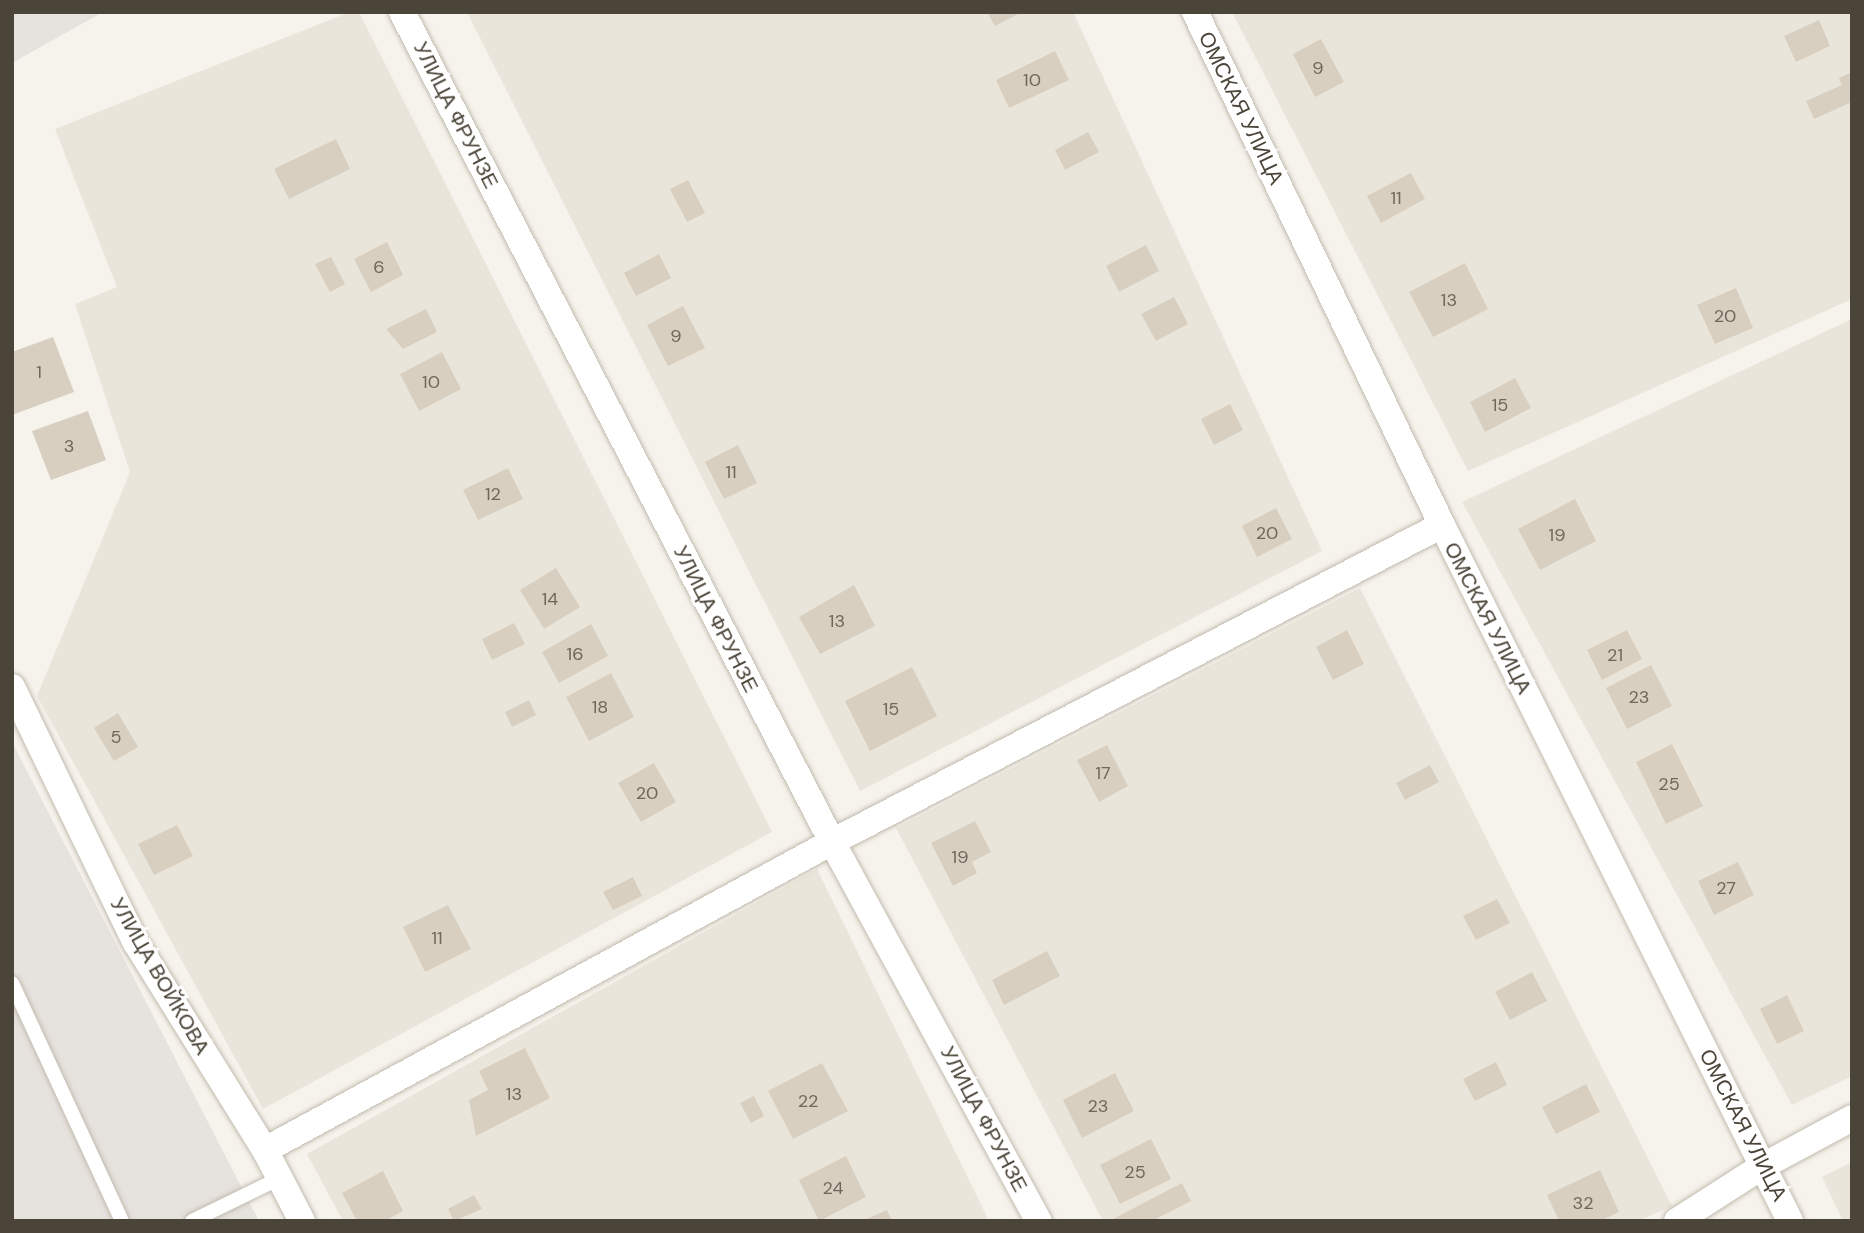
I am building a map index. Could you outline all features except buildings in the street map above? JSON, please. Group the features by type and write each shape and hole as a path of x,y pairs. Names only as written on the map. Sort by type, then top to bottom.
{"street":[{"name":"УЛИЦА ФРУНЗЕ","path":"402,12 832,842 1039,1221"},
{"name":"ОМСКАЯ УЛИЦА","path":"1195,12 1442,525 1790,1221"},
{"path":"265,1150 832,842 1442,525"},
{"name":"УЛИЦА ВОЙКОВА","path":"12,687 136,943 265,1150 302,1221"},
{"path":"1677,1221 1763,1166 1852,1118"}],"lane":[{"path":"12,983 122,1221"},
{"path":"192,1221 280,1178"}],"shaded area":[{"path":"12,12 103,12 12,63"},
{"path":"350,12 359,12 772,832 263,1109 37,696 130,472 75,304 117,287 55,129"},
{"path":"467,12 1073,12 1322,551 860,791"},
{"path":"1232,12 1852,12 1852,299 1468,471"},
{"path":"1852,319 1852,1076 1792,1105 1462,502"},
{"path":"1360,588 1672,1206 1638,1221 1103,1221 896,828"},
{"path":"12,742 259,1221 12,1221"},
{"path":"817,869 989,1221 343,1221 307,1154"},
{"path":"1852,1162 1852,1221 1843,1221 1822,1177"}]}
